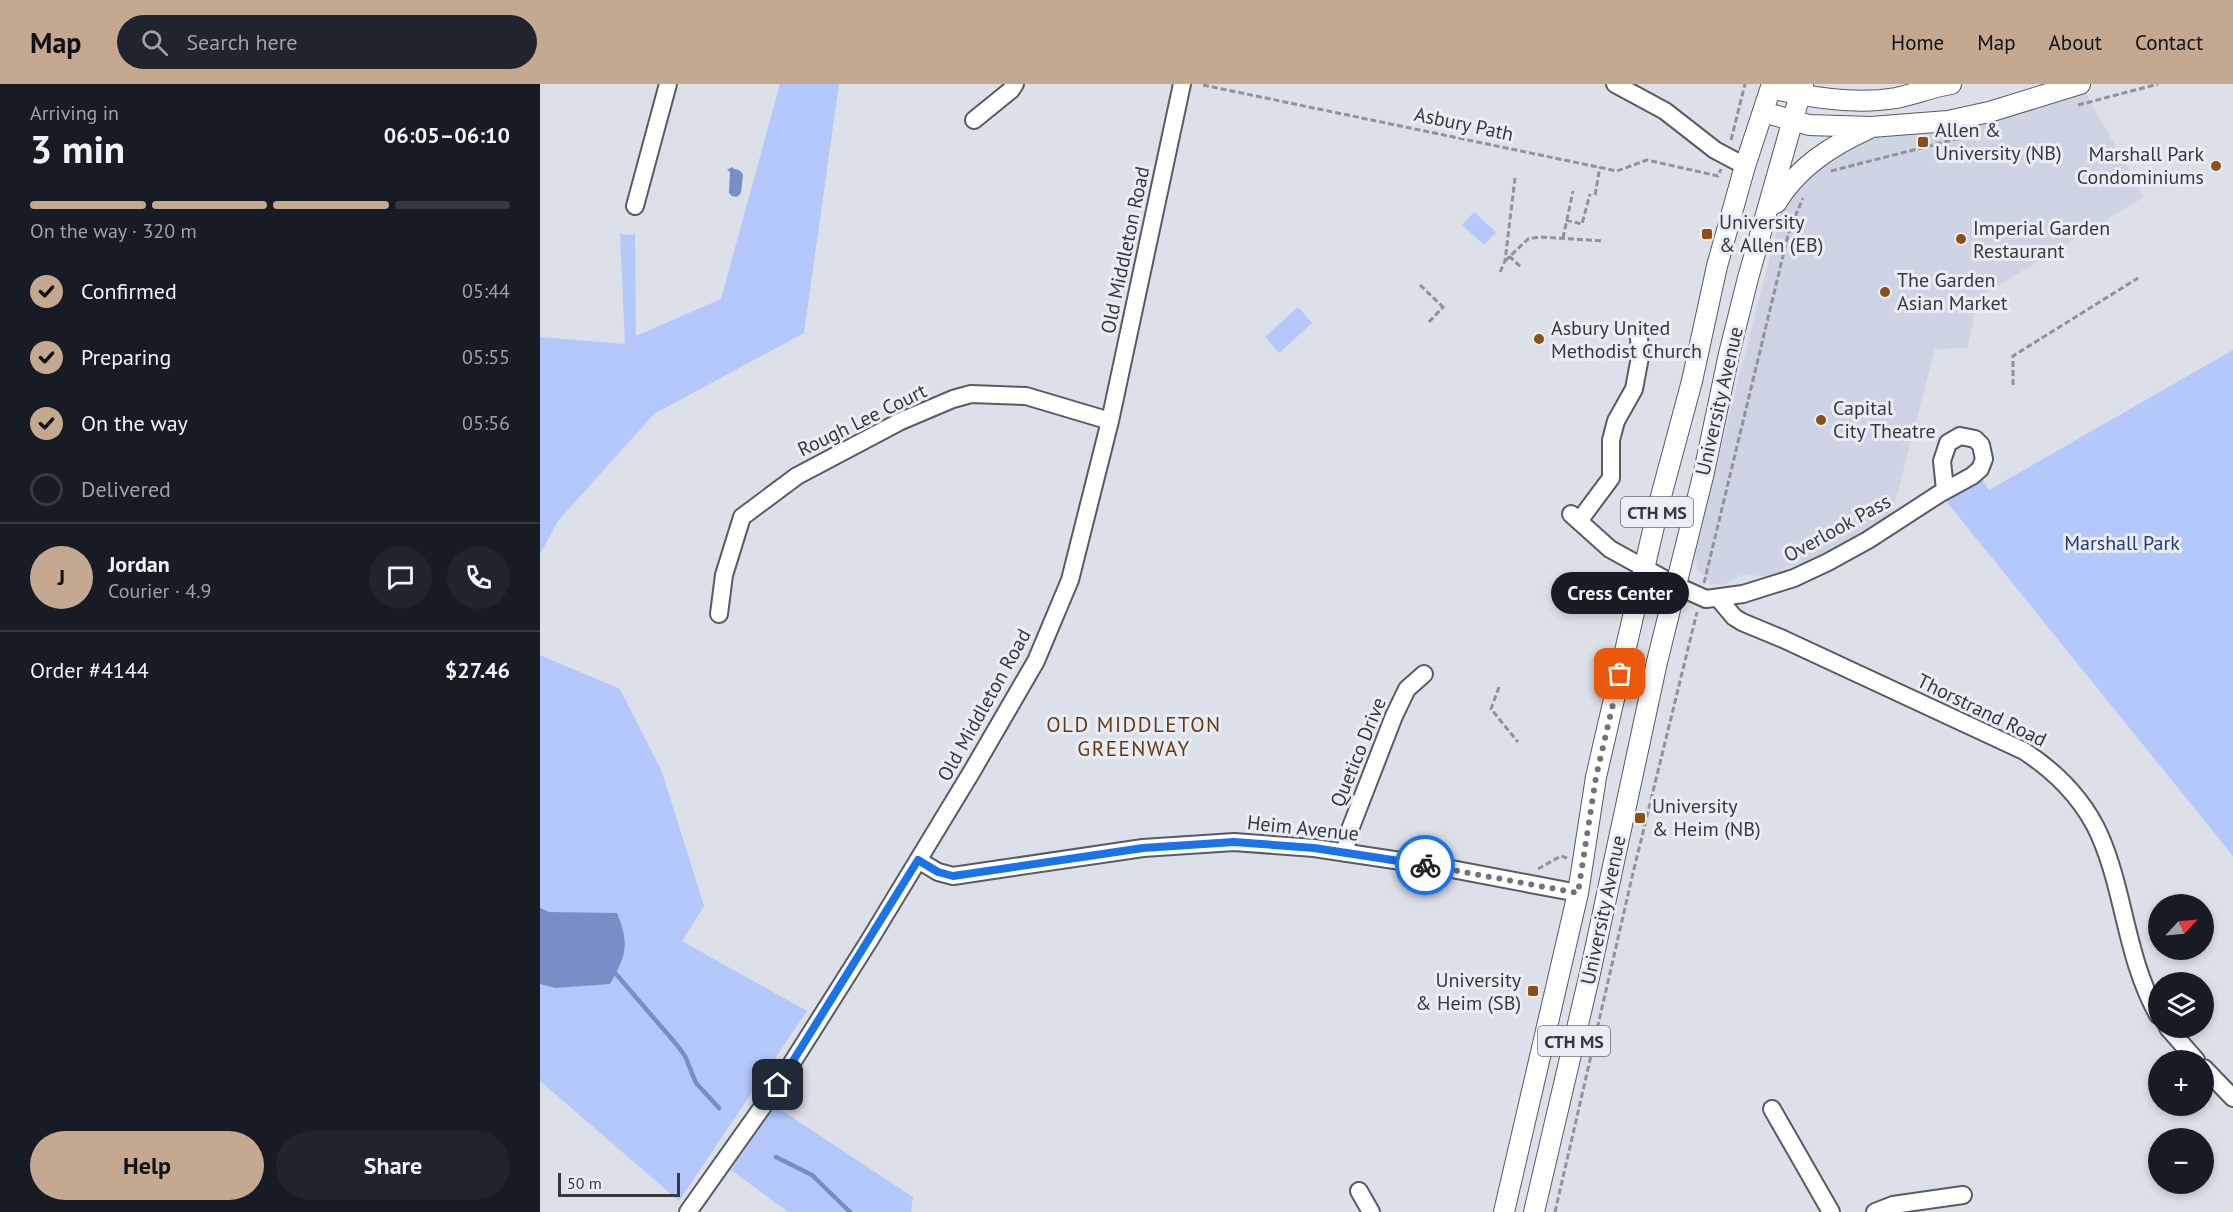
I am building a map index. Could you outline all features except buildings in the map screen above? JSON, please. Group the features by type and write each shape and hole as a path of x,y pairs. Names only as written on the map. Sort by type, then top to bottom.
{"main road":[{"path":"1771,86 1802,90 1826,99 1874,100 1905,96 1922,86 1951,84"},
{"path":"1763,112 1809,125 1871,127 1948,121 1989,112 2080,84"},
{"name":"University Avenue","path":"1504,1212 1578,893 1596,777 1644,569 1692,381 1717,266 1745,166 1771,86"},
{"name":"University Avenue","path":"1534,1212 1643,723 1738,319 1802,90"},
{"path":"1765,220 1783,191 1803,168 1844,140 1871,127"},
{"path":"1575,1036 1575,1001 1590,908 1587,900 1578,893"}],"street":[{"path":"635,206 668,84"},
{"path":"974,120 1011,90 1015,84"},
{"name":"Old Middleton Road","path":"688,1212 778,1085 918,860 1036,661 1070,580 1110,421 1182,84"},
{"path":"1615,84 1665,111 1715,150 1745,166"},
{"name":"Overlook Pass","path":"1639,337 1640,357 1634,389 1616,422 1611,440 1611,478 1575,518 1610,549 1677,586 1700,597 1718,598 1743,594 1775,584 1828,562 1868,540 1945,490"},
{"name":"Rough Lee Court","path":"719,614 724,575 742,517 797,476 901,422 953,399 971,394 1026,396 1110,421"},
{"name":"Thorstrand Road","path":"1718,598 1734,617 1742,622 2024,751 2056,774 2084,807 2099,834 2108,858 2139,974 2148,993"},
{"name":"Quetico Drive","path":"1345,853 1349,832 1394,716 1407,689 1424,674"},
{"name":"Heim Avenue","path":"918,860 938,872 953,876 1143,848 1234,842 1314,848 1441,867 1578,893"},
{"path":"2177,1038 2187,1050"},
{"path":"2214,1078 2233,1098"},
{"path":"1772,1109 1831,1212"},
{"path":"1359,1191 1371,1212"},
{"path":"1875,1212 1893,1205 1963,1196"}],"path":[{"path":"1732,136 1745,84"},
{"path":"2078,105 2158,84"},
{"name":"Asbury Path","path":"1203,85 1617,171 1647,159 1718,176"},
{"path":"1827,172 1958,139"},
{"path":"1566,220 1582,224 1600,167"},
{"path":"1505,261 1515,178"},
{"path":"1563,238 1573,191"},
{"path":"1555,1212 1633,873 1789,231 1794,215 1805,195"},
{"path":"1500,272 1509,256 1528,239 1540,237 1604,241"},
{"path":"1509,256 1522,268"},
{"path":"2013,385 2013,356 2138,278"},
{"path":"1420,285 1444,306 1430,322"},
{"path":"1499,687 1491,709 1518,742"}],"shaded area":[{"path":"2084,90 2144,197 1979,297 1967,348 1935,349 1892,514 1856,537 1810,560 1768,576 1741,575 1724,585 1710,584 1697,568 1695,549 1790,185 1866,138"},
{"path":"732,167 743,174 741,193 737,197 729,193 730,172 727,170"},
{"path":"540,908 549,912 617,913 625,942 623,957 610,984 556,988 540,984"}],"green space":[{"path":"780,84 839,84 804,333 654,414 558,521 540,554 540,337 625,344 620,233 635,234 636,336 721,299"},
{"path":"1474,212 1496,232 1484,245 1462,225"},
{"path":"1298,307 1312,323 1279,353 1265,337"},
{"name":"Marshall Park","path":"2233,350 2233,856 1946,501 1982,479 1989,490"},
{"path":"540,655 620,689 662,772 704,906 682,941 807,1011 679,1201 540,1081"},
{"path":"775,1106 913,1197 911,1212 788,1212 731,1170"}],"waterway":[{"path":"616,974 677,1045 685,1056 696,1083 719,1108"},
{"path":"776,1157 812,1175 850,1212"}],"way so far":[{"path":"1425,865 1578,893 1596,777 1620,674"}],"place":[{"name":"Allen & University (NB)","path":"1923,142"},
{"name":"Marshall Park Condominiums","path":"2216,166"},
{"name":"University & Allen (EB)","path":"1707,234"},
{"name":"Imperial Garden Restaurant","path":"1961,239"},
{"name":"The Garden Asian Market","path":"1885,292"},
{"name":"Asbury United Methodist Church","path":"1539,339"},
{"name":"Capital City Theatre","path":"1821,420"},
{"name":"Cress Center","path":"1620,674"},
{"name":"University & Heim (NB)","path":"1640,818"},
{"name":"University & Heim (SB)","path":"1533,991"}],"district":[{"name":"OLD MIDDLETON GREENWAY","path":"1134,736"}],"route":[{"path":"778,1085 918,860 938,872 953,876 1143,848 1234,842 1314,848 1425,865"}]}
